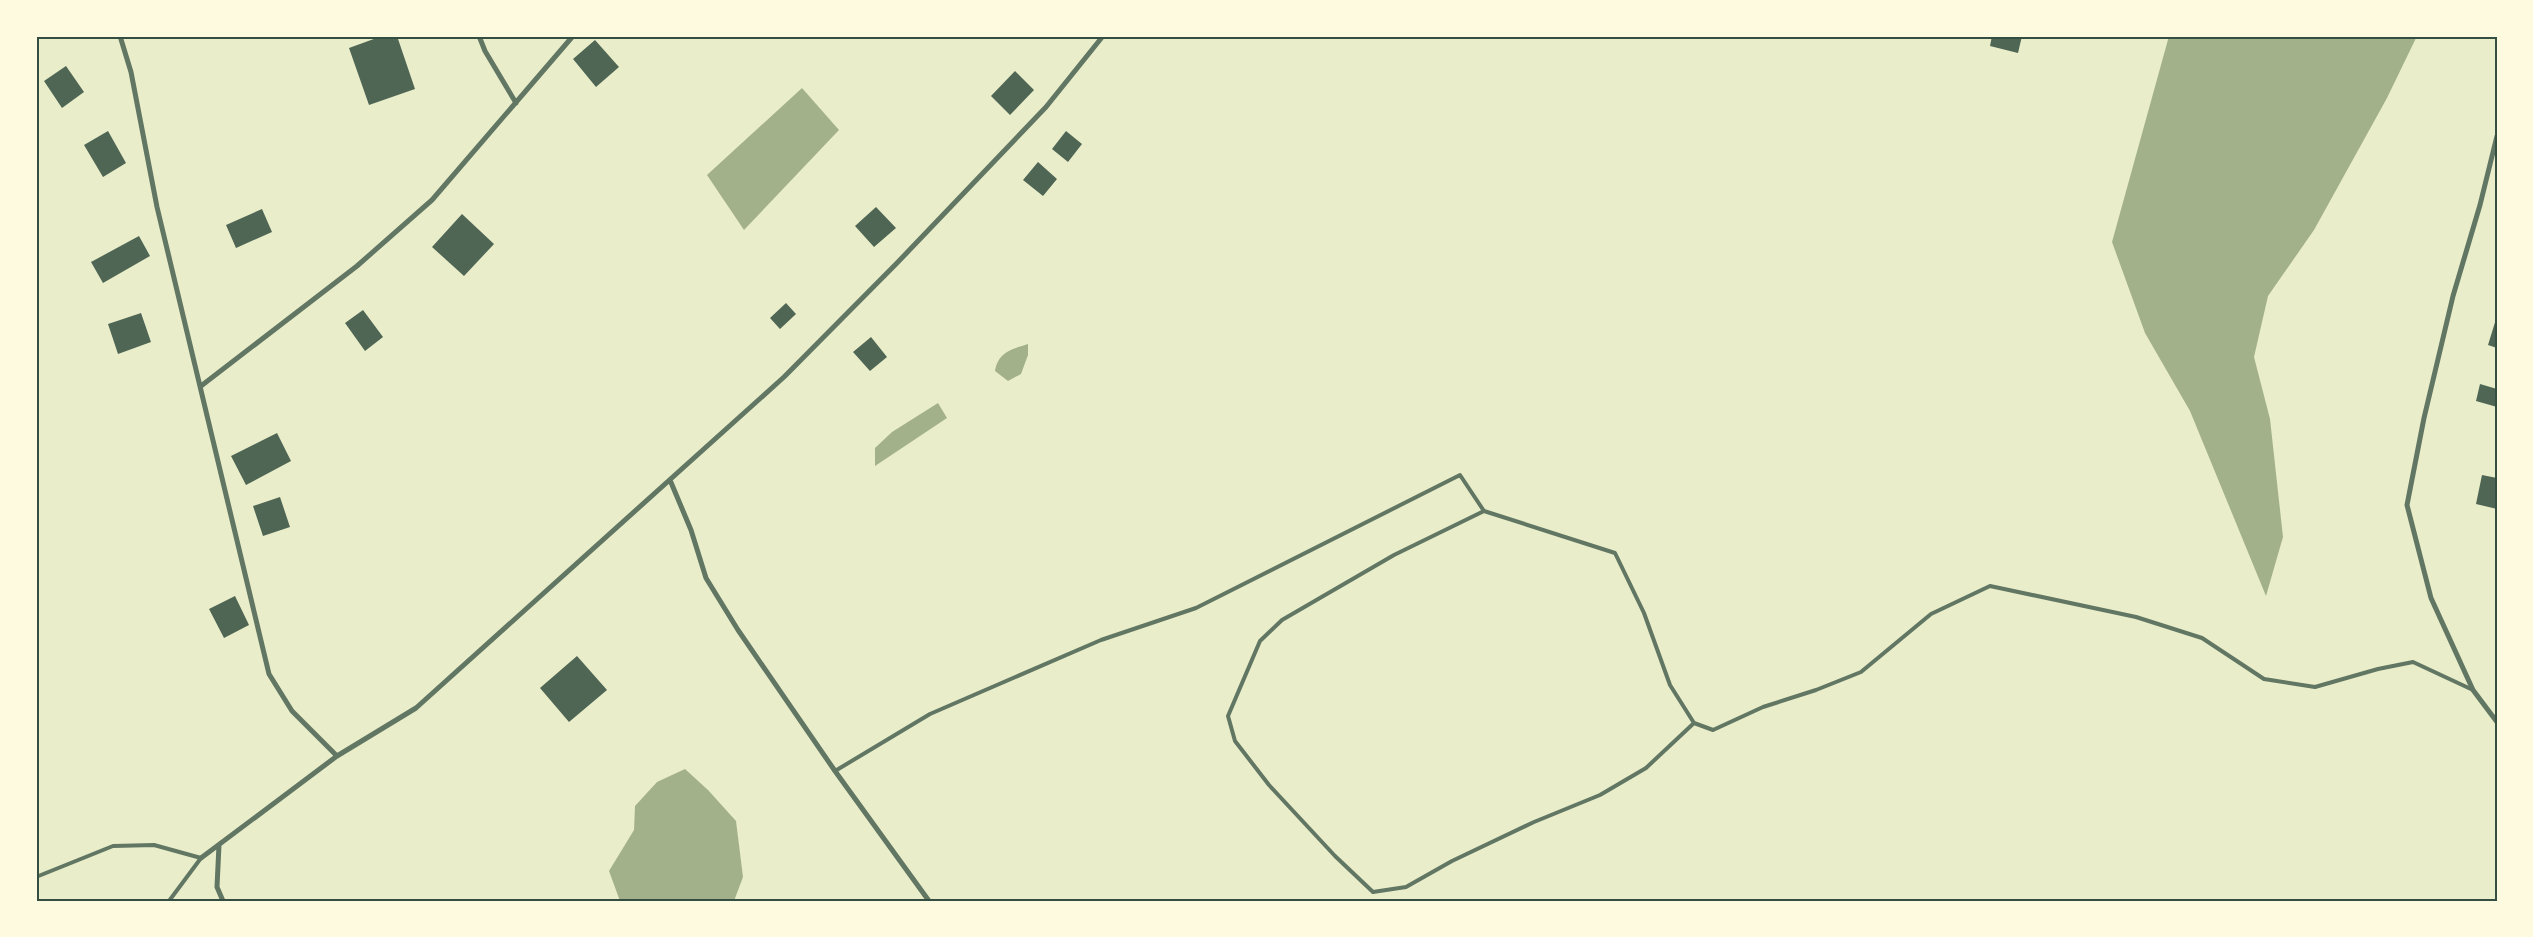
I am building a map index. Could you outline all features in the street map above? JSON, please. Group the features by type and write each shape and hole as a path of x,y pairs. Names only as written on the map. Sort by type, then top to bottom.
{"street":[{"path":"120,36 131,72 157,207 269,674 292,711 337,756"},
{"path":"479,36 485,51 516,103"},
{"path":"201,386 357,266 432,200 573,36"},
{"path":"201,858 337,756 416,708 784,377 898,263 1046,107 1104,36"},
{"path":"2497,136 2480,205 2453,296 2424,418 2407,505 2431,598 2473,690 2497,722"},
{"path":"670,480 691,530 706,578 738,630 929,901"},
{"path":"219,845 217,887 223,901"}],"lane":[{"path":"836,771 930,714 1101,640 1196,608 1460,475 1484,511 1615,553 1644,613 1670,685 1694,723 1713,730 1763,707 1816,690 1861,672 1931,614 1990,586 2136,617 2202,638 2264,679 2315,687 2378,668 2413,662 2473,690"},
{"path":"1484,511 1394,555 1282,620 1260,642 1243,681 1228,716 1235,742 1269,785 1335,856 1373,892 1406,887 1452,861 1534,822 1600,795 1646,768 1694,723"},
{"path":"36,877 113,846 154,845 201,858 169,901"}],"shaded area":[{"path":"2169,36 2417,36 2387,98 2314,230 2268,296 2254,357 2270,419 2283,537 2266,596 2190,411 2145,333 2112,242"},
{"path":"802,88 839,130 744,230 707,175"},
{"path":"1028,344 1028,355 1021,374 1008,381 995,371 999,359 1003,355"},
{"path":"938,403 947,418 875,466 875,448 892,432"},
{"path":"685,769 708,790 736,821 743,877 734,901 620,901 609,871 634,830 635,806 657,782"}],"building":[{"path":"382,36 397,36 415,89 369,105 349,48"},
{"path":"1992,36 2022,36 2018,53 1990,46"},
{"path":"595,40 619,67 596,87 573,59"},
{"path":"66,66 84,92 62,108 44,81"},
{"path":"1015,71 1034,90 1010,115 991,96"},
{"path":"108,131 126,163 103,177 84,145"},
{"path":"1066,131 1082,144 1068,162 1052,149"},
{"path":"1038,162 1057,179 1043,196 1023,180"},
{"path":"876,207 896,228 874,247 855,226"},
{"path":"262,209 272,232 236,248 226,225"},
{"path":"462,214 494,244 464,276 432,247"},
{"path":"139,236 150,256 103,283 91,262"},
{"path":"786,303 796,314 780,329 770,318"},
{"path":"363,310 383,337 365,351 345,323"},
{"path":"141,313 151,342 118,354 108,324"},
{"path":"2497,319 2497,348 2488,345"},
{"path":"871,337 887,357 870,371 853,352"},
{"path":"2480,384 2497,389 2497,407 2476,401"},
{"path":"277,433 291,461 246,485 231,456"},
{"path":"2482,475 2497,478 2497,509 2476,504"},
{"path":"280,497 290,527 263,536 253,506"},
{"path":"235,596 249,625 224,638 209,609"},
{"path":"577,656 607,690 569,722 540,688"}]}
